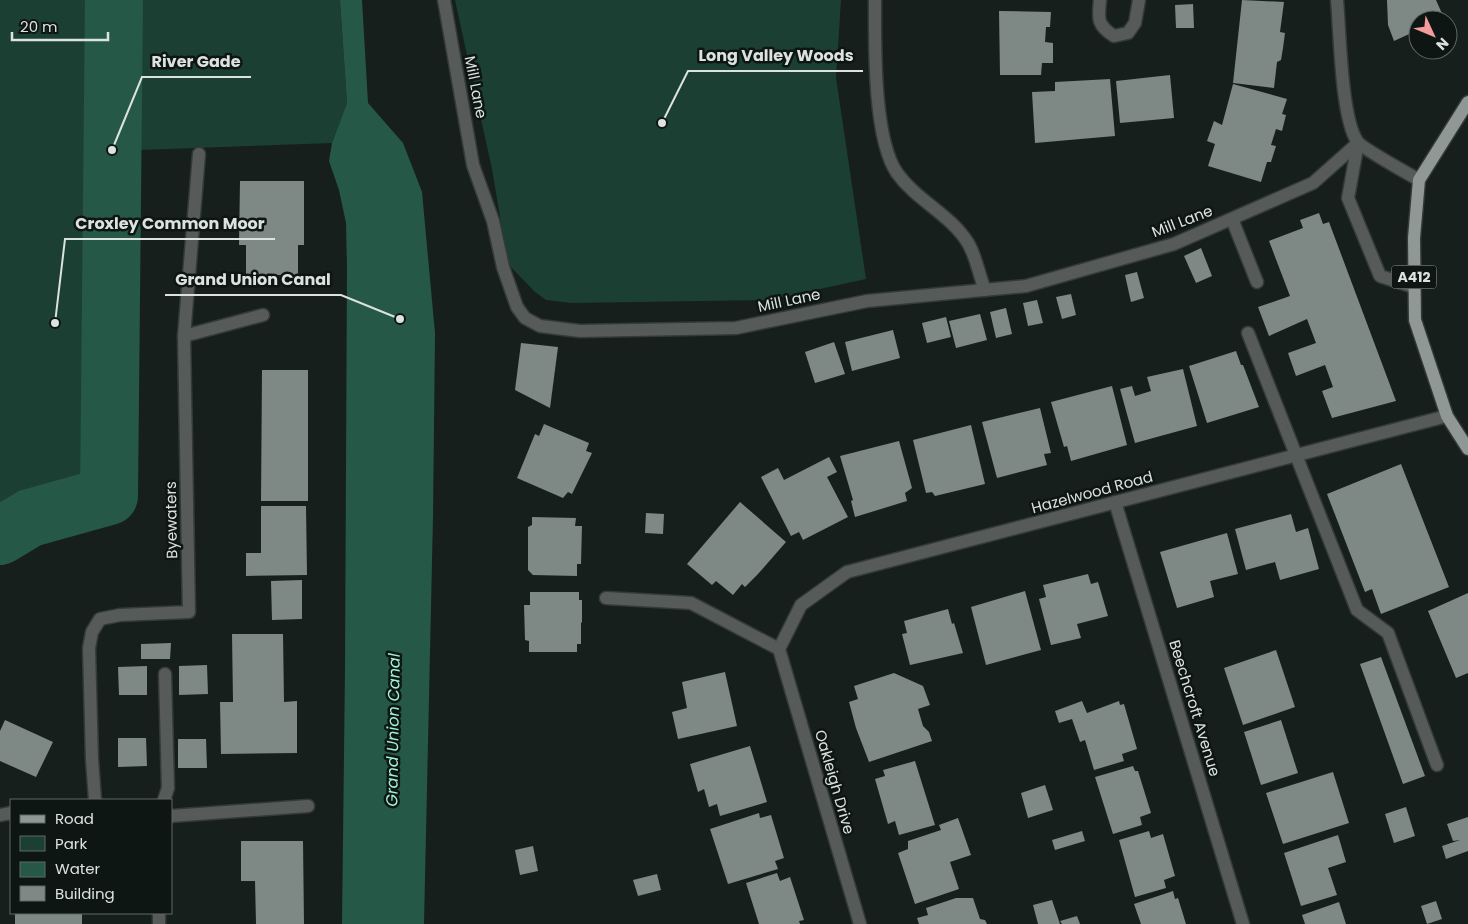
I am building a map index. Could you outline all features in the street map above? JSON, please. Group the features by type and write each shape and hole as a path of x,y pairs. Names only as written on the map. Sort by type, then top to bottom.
{"main road":[{"name":"A412","path":"1468,102 1419,180 1414,238 1414,320 1448,416 1468,449"}],"street":[{"name":"Mill Lane","path":"444,0 473,164 493,221 503,267 517,308 525,318 540,326 580,330 736,328 867,300 1026,286 1174,244 1313,183 1358,143"},
{"path":"875,0 875,44 879,111 886,148 896,172 914,194 952,223 968,244 985,290"},
{"path":"1100,0 1098,18 1103,29 1114,36 1128,33 1135,23 1139,0"},
{"path":"1338,0 1345,99 1352,129 1358,143 1348,198 1380,276 1414,287"},
{"path":"1358,143 1419,180"},
{"name":"Byewaters","path":"95,799 89,648 92,632 100,619 120,615 189,612 184,336 199,154"},
{"path":"1232,219 1257,282"},
{"path":"184,336 263,315"},
{"path":"1248,333 1358,610 1388,634 1437,765"},
{"name":"Hazelwood Road","path":"779,649 801,605 847,572 1448,416"},
{"name":"Beechcroft Avenue","path":"1115,502 1243,924"},
{"path":"606,598 691,603 779,649"},
{"name":"Oakleigh Drive","path":"779,649 860,924"},
{"path":"164,799 168,788 165,674"},
{"path":"172,816 308,806"}],"green space":[{"path":"0,0 340,0 347,103 332,143 113,151 109,496 30,518 0,536"},
{"path":"455,0 841,0 836,78 866,279 769,300 571,303 546,300 535,292 508,264 492,169"}],"water":[{"path":"99,0 126,0 112,150"},
{"path":"340,0 362,0 368,103 403,143 422,192 435,333 424,924 342,924 347,268 346,223 339,190 329,161 332,143 347,103"}],"building":[{"path":"1242,0 1284,2 1280,32 1285,33 1281,60 1277,62 1274,88 1233,83"},
{"path":"1387,0 1436,0 1440,10 1408,10 1408,35 1394,41 1388,25"},
{"path":"1193,4 1194,28 1176,28 1175,5"},
{"path":"999,11 1051,12 1050,27 1046,27 1045,42 1053,43 1053,63 1042,63 1041,75 1000,75"},
{"path":"1170,75 1174,118 1120,123 1116,81"},
{"path":"1110,79 1115,136 1035,143 1032,92 1055,91 1055,82"},
{"path":"1233,84 1287,99 1282,114 1286,115 1282,131 1276,129 1271,145 1276,146 1271,162 1267,162 1261,182 1208,166 1215,144 1207,141 1214,121 1222,125"},
{"path":"240,181 304,181 304,245 298,245 298,275 246,275 246,245 239,245"},
{"path":"1319,213 1323,224 1329,222 1396,401 1332,418 1322,391 1333,387 1325,365 1296,376 1288,353 1316,343 1307,319 1269,336 1258,307 1290,296 1269,241 1303,228 1300,220"},
{"path":"1201,248 1212,276 1196,283 1184,256"},
{"path":"1137,272 1144,298 1131,302 1125,275"},
{"path":"1071,294 1076,315 1062,319 1056,297"},
{"path":"1037,300 1043,323 1028,326 1023,303"},
{"path":"1006,308 1012,334 996,338 990,312"},
{"path":"980,314 987,340 956,348 949,321"},
{"path":"946,317 951,337 927,343 922,323"},
{"path":"893,330 900,358 852,371 845,342"},
{"path":"834,342 845,374 815,383 805,352"},
{"path":"521,343 558,347 550,408 515,390"},
{"path":"1236,351 1259,407 1207,423 1189,366"},
{"path":"1183,369 1197,426 1135,443 1120,389 1132,386 1135,396 1151,391 1147,377"},
{"path":"262,370 308,370 308,501 261,501"},
{"path":"1112,386 1127,445 1071,461 1067,446 1064,447 1051,402"},
{"path":"1040,408 1051,453 1044,454 1047,465 997,478 982,422"},
{"path":"544,424 589,443 586,451 592,453 572,494 568,492 563,498 517,478 535,434 539,436"},
{"path":"971,425 985,484 935,496 932,492 926,493 913,440"},
{"path":"899,441 912,488 905,493 907,501 855,517 851,501 853,500 840,456"},
{"path":"829,457 837,472 827,477 848,517 803,540 799,532 791,536 761,477 778,468 784,480"},
{"path":"1401,464 1449,587 1381,614 1372,589 1365,592 1327,494"},
{"path":"740,502 786,542 745,587 742,584 733,595 716,581 712,585 687,564"},
{"path":"261,506 306,506 307,575 246,576 246,553 261,553"},
{"path":"646,513 664,514 663,534 645,533"},
{"path":"1291,514 1296,532 1308,528 1319,569 1280,580 1275,562 1246,570 1235,529"},
{"path":"532,517 576,518 575,526 582,526 581,564 577,564 577,576 533,575 528,570 528,527 532,525"},
{"path":"1227,533 1238,574 1210,581 1214,597 1177,608 1160,552"},
{"path":"1088,574 1091,584 1098,582 1108,616 1077,624 1081,638 1051,645 1039,599 1046,597 1043,585"},
{"path":"302,580 302,619 272,620 271,581"},
{"path":"1025,591 1041,650 986,665 971,607"},
{"path":"530,592 579,592 579,600 582,600 582,622 581,644 577,644 577,652 529,652 529,641 525,640 524,605 530,605"},
{"path":"1468,593 1468,673 1456,678 1428,611"},
{"path":"948,609 963,653 910,665 902,634 907,633 904,621"},
{"path":"232,634 283,634 284,702 297,701 297,753 221,754 220,702 233,702"},
{"path":"171,643 170,659 141,659 141,644"},
{"path":"1276,650 1295,707 1243,725 1224,668"},
{"path":"1381,657 1425,776 1403,784 1360,664"},
{"path":"207,665 208,694 179,695 179,666"},
{"path":"147,666 147,695 119,695 118,667"},
{"path":"725,672 737,726 678,739 672,712 687,708 682,682"},
{"path":"894,673 923,686 930,705 918,709 923,726 929,732 932,741 869,762 856,728 849,702 858,699 854,686"},
{"path":"1082,701 1087,713 1119,701 1120,705 1124,704 1137,749 1122,754 1124,761 1094,770 1085,740 1080,742 1072,719 1059,723 1055,711"},
{"path":"5,720 53,742 36,777 0,761 0,731"},
{"path":"1281,720 1298,773 1261,785 1244,732"},
{"path":"118,738 146,738 147,766 118,767"},
{"path":"178,739 206,739 207,768 178,768"},
{"path":"750,746 767,802 720,816 717,804 709,807 704,789 698,792 690,764"},
{"path":"915,761 935,825 899,835 895,821 888,824 875,779 885,776 883,770"},
{"path":"1133,766 1135,771 1138,771 1151,813 1140,817 1142,825 1113,834 1095,777"},
{"path":"1333,772 1349,823 1283,844 1266,793"},
{"path":"1045,785 1053,810 1028,818 1021,793"},
{"path":"1406,807 1415,836 1394,843 1385,814"},
{"path":"759,813 760,818 771,815 784,858 775,861 778,869 728,884 710,829"},
{"path":"1468,817 1468,851 1446,859 1442,846 1460,840 1453,841 1447,824"},
{"path":"958,818 971,855 950,862 959,889 915,904 898,853 908,849 908,841 941,830 939,825"},
{"path":"1082,831 1085,841 1055,850 1052,840"},
{"path":"1149,831 1151,838 1163,834 1175,876 1164,880 1166,888 1135,897 1119,840"},
{"path":"1338,835 1346,862 1328,868 1337,895 1301,906 1284,853"},
{"path":"241,841 303,841 304,924 256,924 255,881 241,881"},
{"path":"533,846 538,871 520,875 515,850"},
{"path":"777,873 780,881 790,877 804,920 799,921 800,924 759,924 746,883"},
{"path":"657,874 661,890 638,896 633,880"},
{"path":"1173,891 1175,899 1178,898 1186,924 1141,924 1134,904"},
{"path":"956,898 973,898 980,919 985,920 987,924 919,924 917,918 928,915 926,908"},
{"path":"1052,900 1060,924 1038,924 1033,905"},
{"path":"1436,901 1442,919 1427,924 1421,906"},
{"path":"1339,902 1346,924 1305,924 1302,915"},
{"path":"15,914 82,914 82,924 15,924"},
{"path":"1077,916 1080,924 1062,924 1060,921"}],"waterway":[{"path":"0,536 30,518 109,496 114,0"}],"place":[{"name":"Long Valley Woods","path":"662,123"},
{"name":"River Gade","path":"112,150"},
{"name":"Grand Union Canal","path":"400,319"},
{"name":"Croxley Common Moor","path":"55,323"}]}
